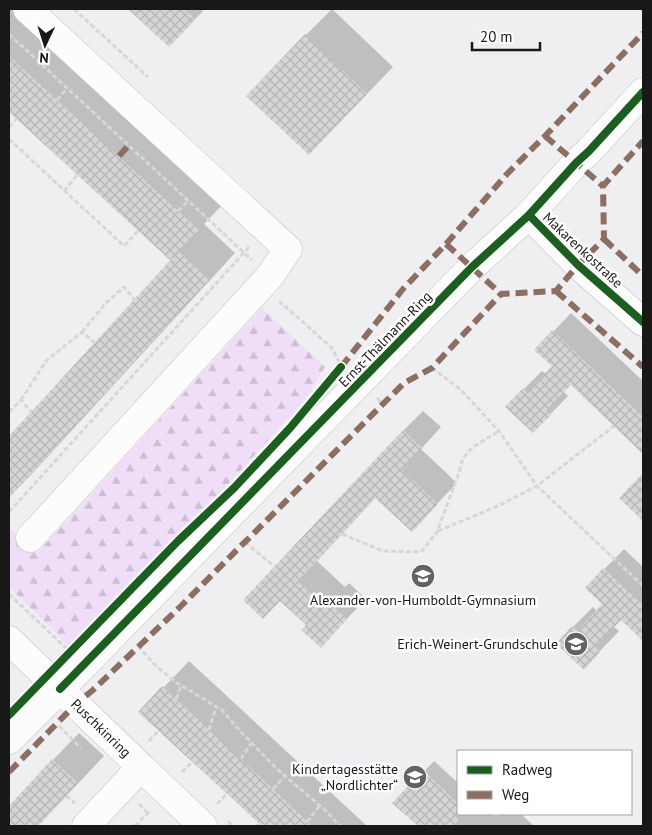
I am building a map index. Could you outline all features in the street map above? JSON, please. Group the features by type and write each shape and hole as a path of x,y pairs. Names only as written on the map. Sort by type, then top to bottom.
{"street":[{"path":"27,9 288,249 270,276 30,538"},
{"name":"Ernst-Thälmann-Ring","path":"9,740 54,683 472,267 529,215 643,92"},
{"name":"Makarenkostraße","path":"529,215 578,264 643,322"},
{"name":"Puschkinring","path":"9,640 54,683 143,756 208,817"},
{"name":"Puschkinring","path":"80,814 123,787 143,756"}],"path":[{"path":"74,9 148,77"},
{"path":"9,34 270,276 277,299 332,348 341,367 335,374"},
{"path":"56,100 67,88"},
{"path":"9,127 16,119"},
{"path":"9,139 124,246 138,231"},
{"path":"64,191 78,176"},
{"path":"178,211 188,201"},
{"path":"9,512 266,229"},
{"path":"9,412 21,400 46,361 82,332 106,303 124,287 134,299"},
{"path":"82,332 95,343"},
{"path":"432,368 460,389 499,431 537,486 643,586"},
{"path":"21,400 31,412"},
{"path":"437,532 498,506 537,486 614,426"},
{"path":"342,534 383,551 421,552 437,532 463,458 473,447 499,431"},
{"path":"245,542 275,567"},
{"path":"9,594 70,652"},
{"path":"54,683 70,652 77,646"},
{"path":"138,646 156,666 181,686 222,710 284,776 320,805 340,826"},
{"path":"176,699 181,686"},
{"path":"209,730 216,707"},
{"path":"56,724 84,750"},
{"path":"143,756 158,731"},
{"path":"240,759 252,743"},
{"path":"179,776 192,762"},
{"path":"273,789 284,776"},
{"path":"123,787 148,813"},
{"path":"208,817 227,794"},
{"path":"66,796 80,814"},
{"path":"307,822 320,805"}],"green space":[{"path":"262,308 325,367 306,399 229,483 173,537 68,645 9,587 9,527 37,553"}],"building":[{"path":"128,9 185,9 195,18 169,47"},
{"path":"305,34 367,94 309,155 246,96"},
{"path":"9,56 199,230 178,251 209,280 9,498 9,436 176,254 170,260 9,112"},
{"path":"552,330 643,417 643,454 571,385 546,410 551,415 533,433 505,407 523,388 527,392 552,366 534,350"},
{"path":"403,430 422,448 402,470 438,504 412,532 375,498 298,581 324,606 328,602 347,619 321,648 301,630 306,625 280,601 263,619 243,600"},
{"path":"643,473 643,521 619,498"},
{"path":"603,568 643,605 643,641 621,620 595,647 600,652 584,670 556,644 572,626 577,631 602,604 585,588"},
{"path":"162,686 312,826 262,826 138,712"},
{"path":"52,759 78,783 38,826 9,826 9,806"},
{"path":"423,770 457,802 458,826 418,826 392,803"}],"marked path":[{"path":"341,367 403,289 446,244 507,174 643,33"},
{"path":"545,136 603,186"},
{"path":"9,772 76,704 179,608 404,383 432,368 501,294 556,291 604,239 603,186 643,141"},
{"path":"119,156 129,145"},
{"path":"604,239 643,276"},
{"path":"446,244 501,294"},
{"path":"556,291 643,367"}],"cycle path":[{"path":"60,689 472,267 529,215 643,92"},
{"path":"529,215 578,265 643,322"},
{"path":"9,715 178,541 234,488 290,428 341,367"}],"place":[{"name":"Alexander-von-Humboldt-Gymnasium","path":"423,576"},
{"name":"Erich-Weinert-Grundschule","path":"576,644"},
{"name":"Kindertagesstätte „Nordlichter“","path":"415,777"}]}
